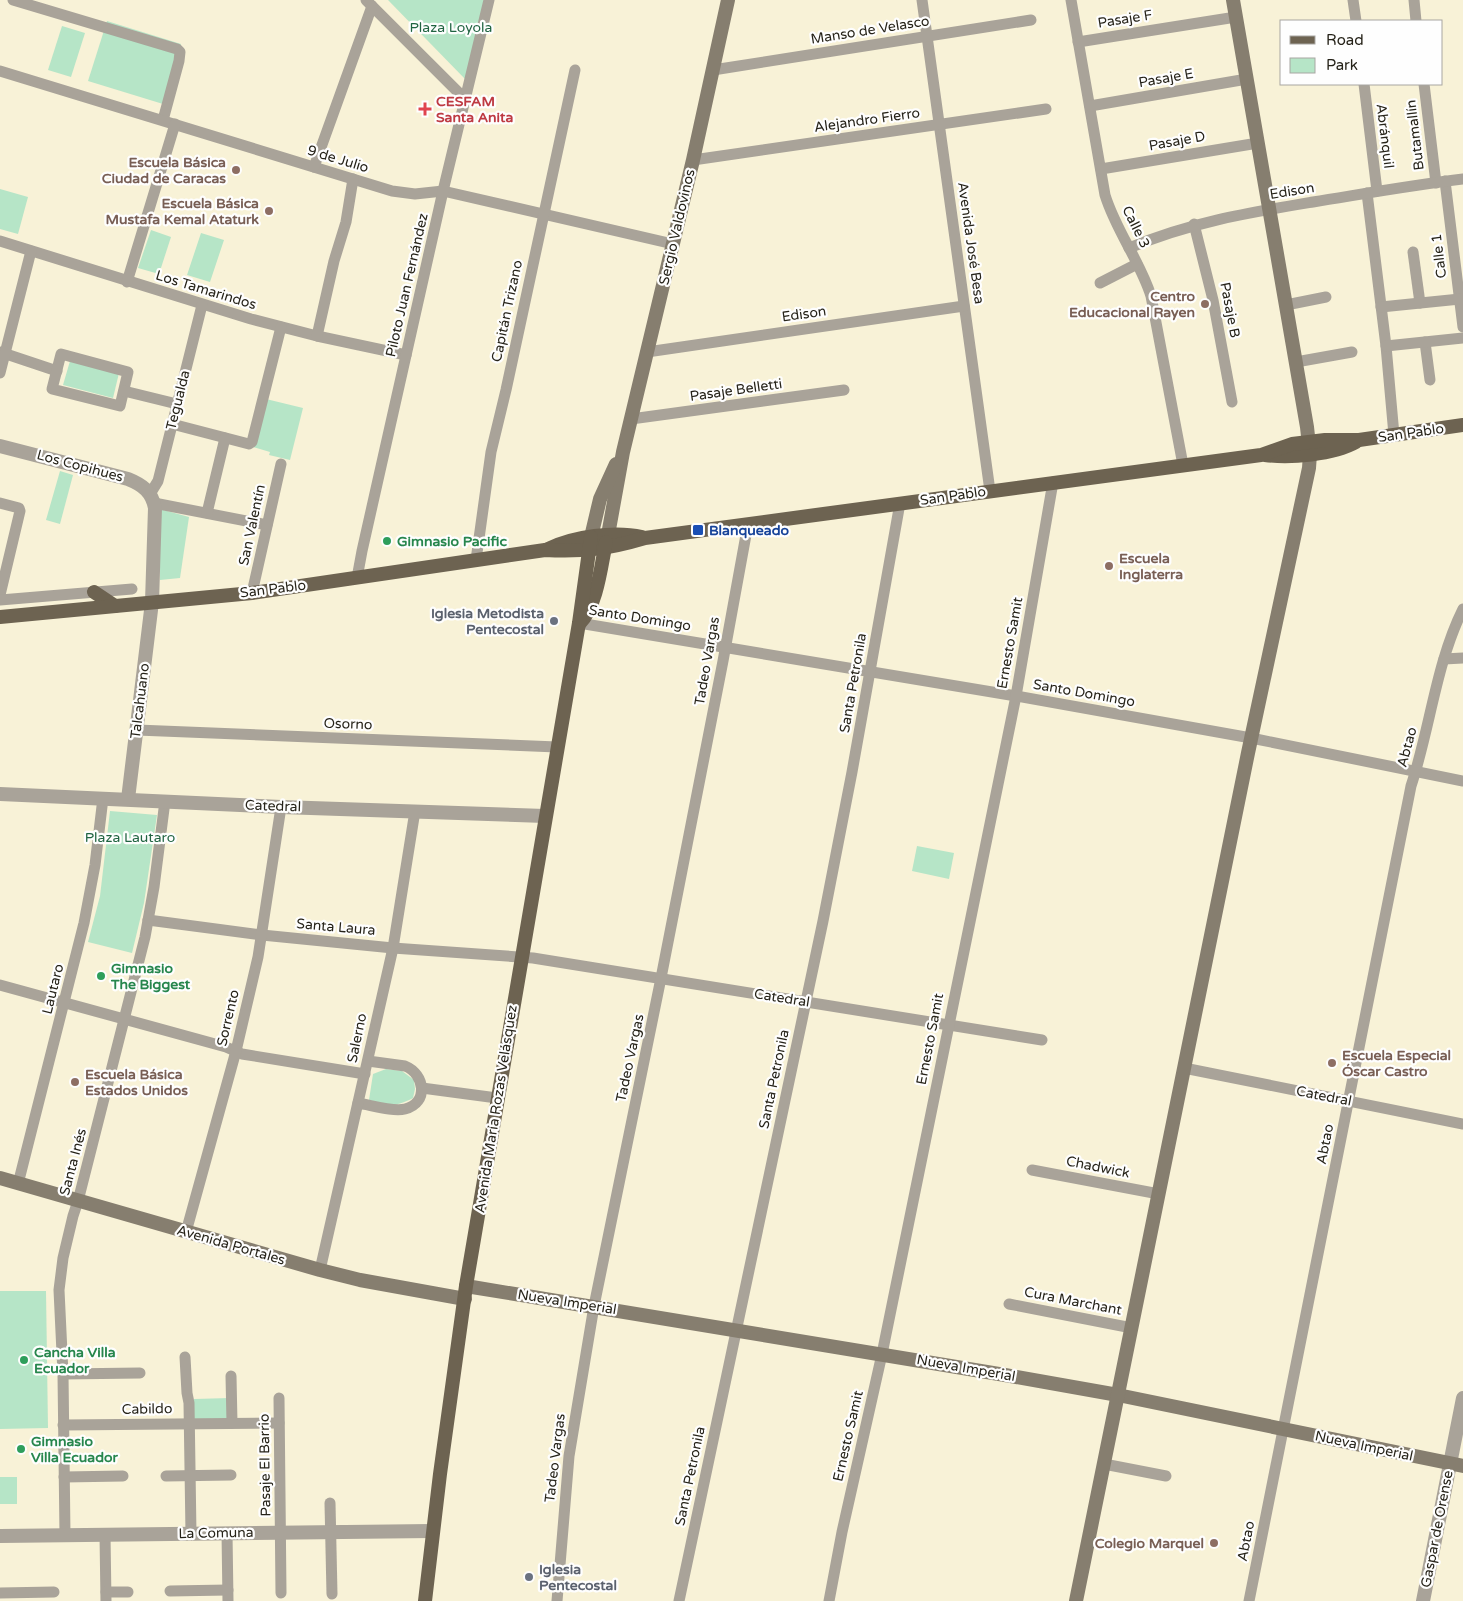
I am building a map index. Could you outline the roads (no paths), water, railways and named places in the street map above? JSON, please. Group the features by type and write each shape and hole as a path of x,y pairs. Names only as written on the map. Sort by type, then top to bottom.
{"main road":[{"name":"Sergio Valdovinos","path":"606,542 623,452 693,160 728,0"},
{"path":"1076,1601 1251,738 1309,468 1309,448 1296,362 1233,0"},
{"name":"San Pablo","path":"0,617 252,593 545,550 1261,455 1292,444 1309,448 1325,440 1359,440 1463,426"},
{"name":"Sergio Valdovinos","path":"590,544 600,499 610,475 623,452"},
{"name":"Avenida María Rozas Velásquez","path":"579,623 586,616 592,604 606,542"},
{"name":"Avenida María Rozas Velásquez","path":"425,1600 432,1531 465,1292 579,623 590,544"},
{"path":"94,592 115,606"},
{"name":"Avenida Portales","path":"0,1178 320,1270 367,1281 465,1292"},
{"name":"Nueva Imperial","path":"465,1292 594,1306 882,1354 1118,1396 1456,1465"}],"street":[{"path":"13,0 176,49 180,52 163,120"},
{"name":"Piloto Juan Fernández","path":"357,578 443,191 489,0"},
{"name":"Avenida José Besa","path":"922,0 990,491"},
{"name":"Calle 3","path":"1071,0 1108,205 1152,296 1182,465"},
{"path":"1353,0 1356,20"},
{"path":"1414,0 1416,20"},
{"path":"314,168 369,3 465,99"},
{"name":"Pasaje F","path":"1078,42 1236,17"},
{"name":"Manso de Velasco","path":"713,70 1031,20"},
{"name":"9 de Julio","path":"0,70 353,180 402,193 424,194 443,191 673,244"},
{"name":"Capitán Trizano","path":"476,560 492,444 575,70"},
{"name":"Pasaje E","path":"1090,106 1247,79"},
{"name":"Abránquil","path":"1364,85 1372,192"},
{"name":"Butamallín","path":"1424,85 1441,182"},
{"name":"Alejandro Fierro","path":"693,160 1046,109"},
{"path":"128,282 175,124"},
{"name":"Pasaje D","path":"1101,169 1258,142"},
{"name":"Edison","path":"1129,248 1194,224 1269,209 1463,179"},
{"path":"317,336 334,261 346,222 353,180"},
{"name":"Calle 1","path":"1441,182 1463,327"},
{"path":"1372,192 1394,435"},
{"name":"Pasaje B","path":"1194,224 1213,300 1232,402"},
{"name":"Los Tamarindos","path":"0,241 202,305 317,336 406,355"},
{"path":"0,373 2,353 31,251"},
{"path":"1413,252 1420,303"},
{"path":"1100,283 1138,264"},
{"path":"1286,305 1326,297"},
{"path":"1381,307 1460,299"},
{"name":"Tegualda","path":"152,602 152,498 202,305"},
{"name":"Edison","path":"647,352 964,306"},
{"path":"172,424 249,444 252,442 281,327"},
{"path":"1386,346 1463,338"},
{"path":"1425,342 1430,380"},
{"path":"1296,362 1352,352"},
{"path":"2,353 57,371"},
{"path":"61,354 128,372 120,406 52,389 57,371 61,354"},
{"name":"Pasaje Belletti","path":"631,419 844,390"},
{"path":"124,391 177,404"},
{"path":"206,513 225,438"},
{"name":"Los Copihues","path":"0,446 128,479 143,486 152,498 206,513 267,525"},
{"name":"San Valentín","path":"252,593 281,464"},
{"name":"Ernesto Samit","path":"829,1601 842,1532 882,1354 1016,696 1054,482"},
{"path":"0,503 19,508 20,511 0,595"},
{"name":"Santa Petronila","path":"679,1601 836,854 900,503"},
{"name":"Tadeo Vargas","path":"557,1601 570,1447 594,1306 662,978 748,524"},
{"path":"0,600 132,589"},
{"name":"Talcahuano","path":"128,799 152,602"},
{"name":"Abtao","path":"1249,1601 1412,786 1444,659 1463,609"},
{"name":"Santo Domingo","path":"579,623 1016,696 1251,738 1463,781"},
{"path":"1444,659 1463,658"},
{"name":"Osorno","path":"137,730 557,747"},
{"name":"Catedral","path":"0,794 280,807 545,816"},
{"name":"Lautaro","path":"18,1184 90,894 102,798"},
{"name":"Santa Inés","path":"65,1535 59,1290 63,1258 125,1019 148,920 158,862 165,801"},
{"name":"Sorrento","path":"186,1232 236,1051 262,936 280,807"},
{"name":"Salerno","path":"320,1270 393,948 414,811"},
{"name":"Santa Laura","path":"148,920 262,936 393,948 521,956"},
{"name":"Catedral","path":"521,956 1042,1040"},
{"path":"0,985 226,1047 242,1054 365,1074"},
{"path":"358,1103 404,1109 415,1103 421,1094 422,1088 419,1076 410,1068 368,1061"},
{"name":"Catedral","path":"1184,1068 1463,1124"},
{"path":"422,1088 498,1098"},
{"name":"Chadwick","path":"1032,1170 1159,1194"},
{"name":"Cura Marchant","path":"1009,1304 1132,1328"},
{"path":"185,1357 189,1424 191,1534"},
{"path":"62,1374 140,1373"},
{"path":"231,1376 232,1423"},
{"name":"Pasaje El Barrio","path":"279,1398 281,1593"},
{"name":"Gaspar de Orense","path":"1422,1601 1456,1465 1463,1398"},
{"name":"Cabildo","path":"63,1425 279,1423"},
{"path":"1104,1464 1166,1476"},
{"path":"166,1476 231,1475"},
{"path":"64,1477 123,1476"},
{"path":"330,1504 332,1594"},
{"name":"La Comuna","path":"0,1536 432,1531"},
{"path":"170,1591 228,1595 227,1533"},
{"path":"105,1535 106,1597 128,1592"},
{"path":"0,1593 54,1592"}],"place":[{"name":"CESFAM Santa Anita","path":"425,109"},
{"name":"Escuela Básica Ciudad de Caracas","path":"236,170"},
{"name":"Escuela Básica Mustafa Kemal Ataturk","path":"269,211"},
{"name":"Centro Educacional Rayen","path":"1205,304"},
{"name":"Blanqueado","path":"698,530"},
{"name":"Gimnasio Pacific","path":"387,541"},
{"name":"Escuela Inglaterra","path":"1109,566"},
{"name":"Iglesia Metodista Pentecostal","path":"554,621"},
{"name":"Gimnasio The Biggest","path":"101,976"},
{"name":"Escuela Especial Óscar Castro","path":"1332,1063"},
{"name":"Escuela Básica Estados Unidos","path":"75,1082"},
{"name":"Cancha Villa Ecuador","path":"24,1360"},
{"name":"Gimnasio Villa Ecuador","path":"21,1449"},
{"name":"Colegio Marquel","path":"1214,1543"},
{"name":"Iglesia Pentecostal","path":"529,1577"}],"park label":[{"name":"Plaza Loyola","path":"451,27"},
{"name":"Plaza Lautaro","path":"130,837"}]}
